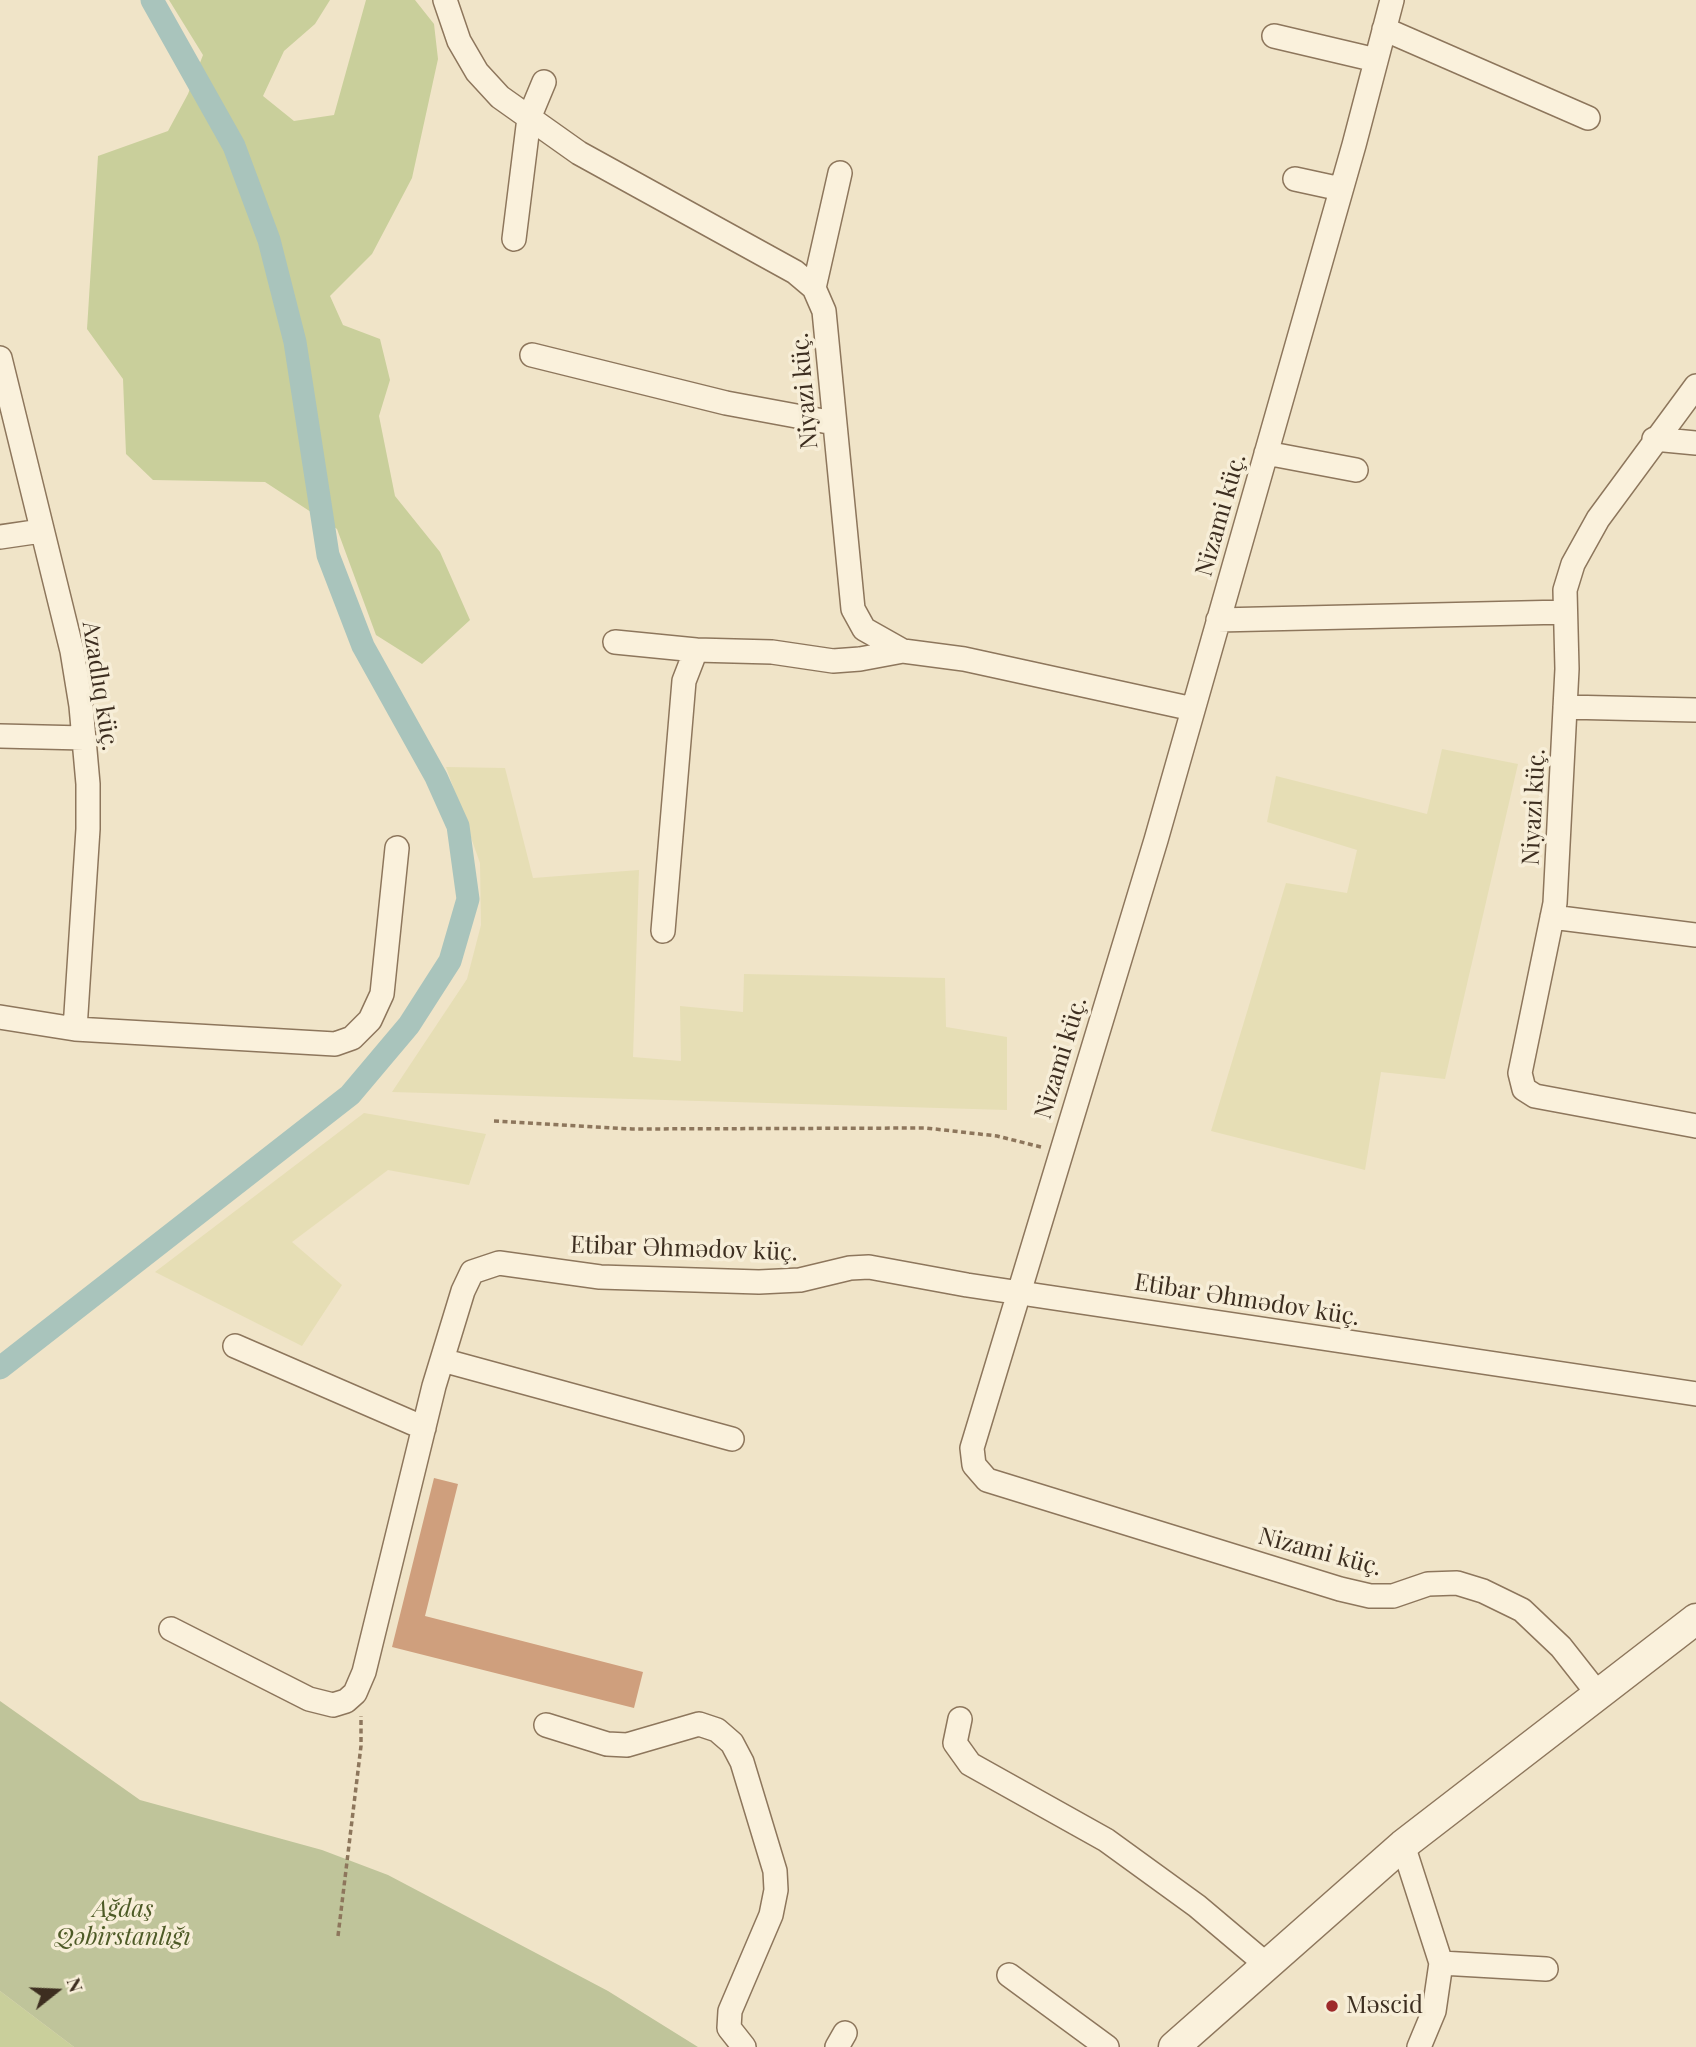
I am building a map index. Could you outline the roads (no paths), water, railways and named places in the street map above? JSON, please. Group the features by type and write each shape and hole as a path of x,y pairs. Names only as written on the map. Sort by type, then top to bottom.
{"street":[{"path":"446,0 459,41 477,72 499,97 579,153 795,272 814,288 840,173"},
{"name":"Nizami küç.","path":"1392,0 1193,709 972,1448 974,1465 987,1480 1370,1596 1393,1596 1428,1584 1457,1583 1483,1591 1522,1610 1561,1647 1598,1694"},
{"path":"1384,29 1588,118"},
{"path":"1274,36 1376,60"},
{"path":"513,239 528,118 544,82"},
{"path":"1296,179 1341,189"},
{"name":"Niyazi küç.","path":"814,288 824,311 853,609 864,629 903,651 964,659 1193,709"},
{"path":"532,355 726,403 834,423"},
{"name":"Azadlıq küç.","path":"0,358 72,651 84,738 88,830 75,1029"},
{"name":"Niyazi küç.","path":"1696,386 1654,439 1598,519 1573,564 1565,590 1565,707 1552,917 1520,1073 1524,1089 1535,1096 1696,1126"},
{"path":"1654,439 1696,443"},
{"path":"1266,453 1356,470"},
{"path":"0,537 41,531"},
{"path":"1218,620 1565,612"},
{"path":"615,642 696,650 772,652 833,661 903,651"},
{"path":"663,932 684,681 696,650"},
{"path":"1565,707 1696,710"},
{"path":"0,736 84,738"},
{"path":"0,1017 75,1029 335,1044 352,1038 370,1020 382,994 397,848"},
{"path":"1552,917 1696,935"},
{"name":"Etibar Əhmədov küç.","path":"171,1629 309,1699 333,1705 346,1701 355,1693 364,1672 424,1428 463,1291 472,1272 499,1263 600,1277 759,1282 800,1280 850,1268 869,1267 1017,1292 1696,1394"},
{"path":"235,1346 424,1428"},
{"path":"442,1360 732,1439"},
{"path":"1174,2047 1403,1845 1696,1619"},
{"path":"960,1719 955,1743 970,1764 1106,1840 1197,1906 1267,1965"},
{"path":"546,1725 607,1744 627,1745 699,1724 718,1730 732,1743 742,1762 775,1871 776,1890 771,1915 730,2011 729,2028 744,2047"},
{"path":"1403,1845 1441,1963 1434,2011 1419,2047"},
{"path":"1441,1963 1546,1969"},
{"path":"1009,1975 1107,2047"}],"waterway":[{"path":"0,1368 350,1095 409,1025 450,961 468,899 458,826 436,777 363,646 328,555 295,342 269,240 234,146 152,0"}],"place":[{"name":"Məscid","path":"1332,2006"}],"park label":[{"name":"Ağdaş Qəbirstanlığı","path":"123,1924"}]}
